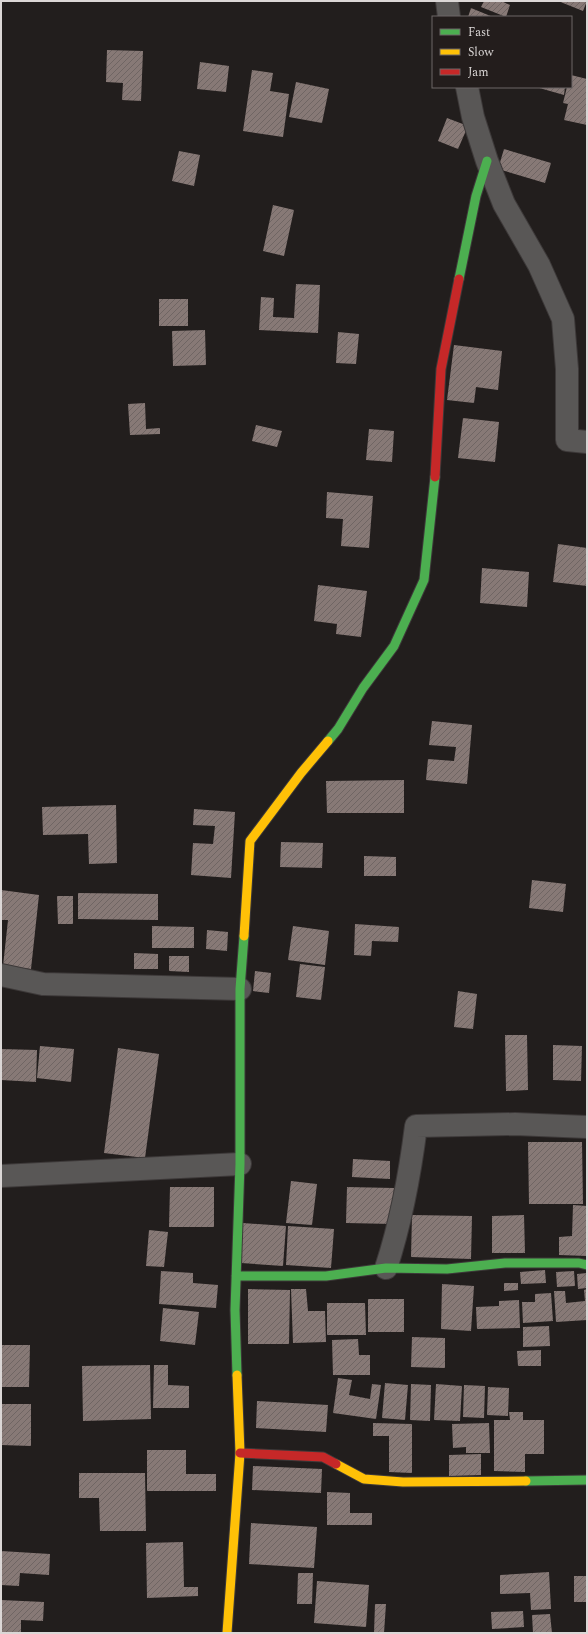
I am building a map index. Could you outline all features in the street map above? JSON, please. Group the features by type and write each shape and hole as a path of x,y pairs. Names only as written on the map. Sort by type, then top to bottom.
{"street":[{"path":"446,1 449,16"},
{"path":"466,88 473,117 487,161 504,204 539,265 563,319 566,369 567,440 587,442"},
{"path":"227,1633 240,1453 234,1310 240,1164 240,989 250,841 301,773 338,729 363,688 394,646 424,580 434,486 441,369 476,196 487,161"},
{"path":"1,975 43,984 240,989"},
{"path":"386,1268 400,1219 411,1169 416,1126 515,1124 587,1127"},
{"path":"1,1176 240,1164"},
{"path":"236,1276 326,1276 386,1268 447,1269 505,1263 579,1263 587,1265"},
{"path":"240,1453 323,1457 364,1479 403,1482 587,1480"}],"building":[{"path":"484,1 501,1 510,5 506,16 481,7"},
{"path":"558,1 587,1 583,11"},
{"path":"471,8 491,16 468,16"},
{"path":"107,50 143,51 141,101 122,100 123,83 106,82"},
{"path":"200,62 229,66 226,92 197,89"},
{"path":"252,70 273,73 270,91 289,94 283,137 243,131"},
{"path":"572,75 587,79 587,125 564,120 568,104 563,103 567,88 572,88"},
{"path":"296,82 329,89 322,123 289,117"},
{"path":"540,88 565,88 564,95"},
{"path":"447,118 468,126 458,149 438,141"},
{"path":"504,149 551,163 545,183 498,169"},
{"path":"179,151 200,155 194,186 172,181"},
{"path":"273,205 294,210 284,256 263,251"},
{"path":"296,284 320,285 318,333 259,330 261,297 274,298 273,317 294,318"},
{"path":"159,299 188,299 188,326 159,326"},
{"path":"205,330 206,365 173,366 172,331"},
{"path":"338,332 359,334 356,364 336,363"},
{"path":"454,345 502,351 498,390 476,387 474,403 447,400"},
{"path":"145,403 146,429 160,428 160,434 130,435 128,404"},
{"path":"463,418 499,422 495,462 458,458"},
{"path":"256,425 282,431 277,447 252,441"},
{"path":"369,429 394,431 392,462 366,460"},
{"path":"327,492 373,496 369,548 341,546 343,519 326,518"},
{"path":"558,544 587,548 587,586 553,582"},
{"path":"482,568 529,572 527,607 480,603"},
{"path":"318,585 367,591 361,637 336,634 337,624 314,621"},
{"path":"432,721 472,725 467,784 426,780 428,759 454,761 456,747 429,745"},
{"path":"404,780 404,813 327,813 326,781"},
{"path":"116,805 117,863 89,864 88,834 43,835 42,807"},
{"path":"194,809 235,812 231,878 191,875 193,843 213,844 215,826 193,825"},
{"path":"281,842 323,843 322,868 280,867"},
{"path":"364,856 396,857 396,876 364,876"},
{"path":"532,880 566,884 563,912 529,908"},
{"path":"1,890 39,895 31,969 3,966 8,920 1,920"},
{"path":"78,893 158,894 158,920 78,919"},
{"path":"57,896 73,896 73,924 58,924"},
{"path":"355,924 399,927 398,942 372,941 371,956 354,955"},
{"path":"152,926 194,927 194,948 152,948"},
{"path":"293,926 329,931 325,965 288,960"},
{"path":"207,930 228,932 227,951 206,949"},
{"path":"134,953 158,954 158,969 134,969"},
{"path":"169,956 189,956 189,972 169,971"},
{"path":"300,964 325,967 321,1000 296,997"},
{"path":"255,971 271,973 269,993 253,991"},
{"path":"458,991 477,994 473,1029 454,1027"},
{"path":"505,1035 527,1035 528,1090 506,1091"},
{"path":"553,1045 582,1046 581,1081 553,1080"},
{"path":"40,1046 74,1049 71,1082 37,1078"},
{"path":"118,1048 159,1054 145,1158 104,1153"},
{"path":"1,1049 37,1050 36,1082 1,1080"},
{"path":"528,1142 582,1142 583,1204 529,1204"},
{"path":"353,1159 390,1161 390,1179 352,1177"},
{"path":"291,1181 317,1184 312,1225 286,1223"},
{"path":"170,1187 214,1187 214,1227 169,1227"},
{"path":"347,1187 394,1188 393,1224 346,1223"},
{"path":"573,1205 587,1206 587,1256 559,1255 559,1237 572,1236"},
{"path":"412,1215 472,1216 471,1259 411,1257"},
{"path":"524,1215 525,1253 492,1253 492,1216"},
{"path":"243,1223 286,1226 283,1266 241,1263"},
{"path":"288,1226 334,1229 331,1268 286,1265"},
{"path":"149,1230 168,1232 164,1267 146,1266"},
{"path":"545,1270 546,1283 521,1284 520,1272"},
{"path":"161,1271 193,1273 193,1283 218,1285 216,1308 159,1304"},
{"path":"574,1271 575,1286 557,1287 556,1272"},
{"path":"587,1273 587,1288 578,1289 577,1274"},
{"path":"504,1283 518,1283 518,1290 504,1291"},
{"path":"442,1284 474,1286 471,1331 441,1329"},
{"path":"248,1289 290,1290 289,1344 248,1344"},
{"path":"291,1289 306,1289 308,1311 325,1311 326,1342 293,1343"},
{"path":"587,1289 587,1320 556,1322 554,1291 565,1291 566,1303 585,1301 584,1290"},
{"path":"551,1293 553,1321 523,1323 522,1302 535,1302 535,1294"},
{"path":"368,1299 404,1299 404,1332 368,1332"},
{"path":"519,1300 520,1328 477,1329 476,1307 499,1306 499,1301"},
{"path":"327,1303 365,1303 366,1335 327,1335"},
{"path":"163,1308 199,1312 195,1345 160,1341"},
{"path":"549,1326 550,1346 523,1347 523,1327"},
{"path":"412,1337 445,1338 445,1368 411,1367"},
{"path":"358,1339 359,1355 370,1355 370,1375 333,1375 332,1340"},
{"path":"1,1345 30,1345 29,1387 1,1387"},
{"path":"541,1350 541,1366 518,1366 517,1351"},
{"path":"150,1365 151,1419 83,1421 82,1366"},
{"path":"154,1365 168,1365 168,1385 189,1386 189,1408 153,1408"},
{"path":"338,1378 352,1380 349,1395 370,1399 372,1384 381,1385 376,1419 333,1413"},
{"path":"385,1383 408,1385 405,1420 382,1418"},
{"path":"411,1384 431,1385 430,1421 410,1420"},
{"path":"436,1384 462,1386 460,1421 434,1420"},
{"path":"464,1385 485,1386 484,1418 463,1417"},
{"path":"488,1387 509,1388 508,1416 487,1415"},
{"path":"257,1401 328,1405 326,1432 256,1428"},
{"path":"1,1404 31,1404 31,1446 1,1445"},
{"path":"509,1412 523,1412 523,1420 544,1420 544,1454 525,1454 525,1472 494,1471 494,1420 510,1420"},
{"path":"373,1423 412,1424 412,1473 389,1472 389,1436 373,1436"},
{"path":"489,1423 490,1453 466,1453 466,1447 453,1448 452,1424"},
{"path":"147,1450 186,1450 186,1474 216,1474 216,1491 147,1491"},
{"path":"481,1454 481,1475 449,1476 449,1455"},
{"path":"253,1466 322,1469 321,1493 252,1490"},
{"path":"79,1473 145,1473 146,1531 100,1531 99,1498 79,1498"},
{"path":"327,1492 350,1493 350,1513 372,1513 372,1525 327,1525"},
{"path":"251,1523 317,1527 314,1568 249,1564"},
{"path":"183,1542 184,1587 198,1587 198,1596 147,1598 146,1543"},
{"path":"1,1551 50,1554 49,1575 20,1573 19,1586 1,1585"},
{"path":"549,1572 551,1609 531,1610 530,1593 500,1594 500,1575"},
{"path":"298,1573 313,1573 312,1604 297,1604"},
{"path":"574,1576 587,1576 587,1602 574,1602"},
{"path":"317,1581 369,1585 366,1627 314,1623"},
{"path":"1,1600 44,1602 43,1621 21,1620 21,1633 1,1633"},
{"path":"375,1604 386,1604 384,1633 374,1633"},
{"path":"523,1611 524,1627 492,1629 491,1612"},
{"path":"550,1614 552,1633 533,1633 532,1615"}],"traffic: fast":[{"path":"459,279 476,196 487,161"},
{"path":"328,741 338,729 363,688 394,646 424,580 435,477"},
{"path":"237,1375 235,1310 240,1164 240,989 244,936"},
{"path":"236,1276 326,1276 386,1268 447,1269 505,1263 579,1263 587,1265"},
{"path":"526,1481 587,1480"}],"traffic: slow":[{"path":"244,936 250,841 301,773 328,741"},
{"path":"227,1633 240,1453 237,1375"},
{"path":"336,1464 364,1479 403,1482 526,1481"}],"traffic: jam":[{"path":"435,477 441,369 459,279"},
{"path":"240,1453 323,1457 336,1464"}]}
